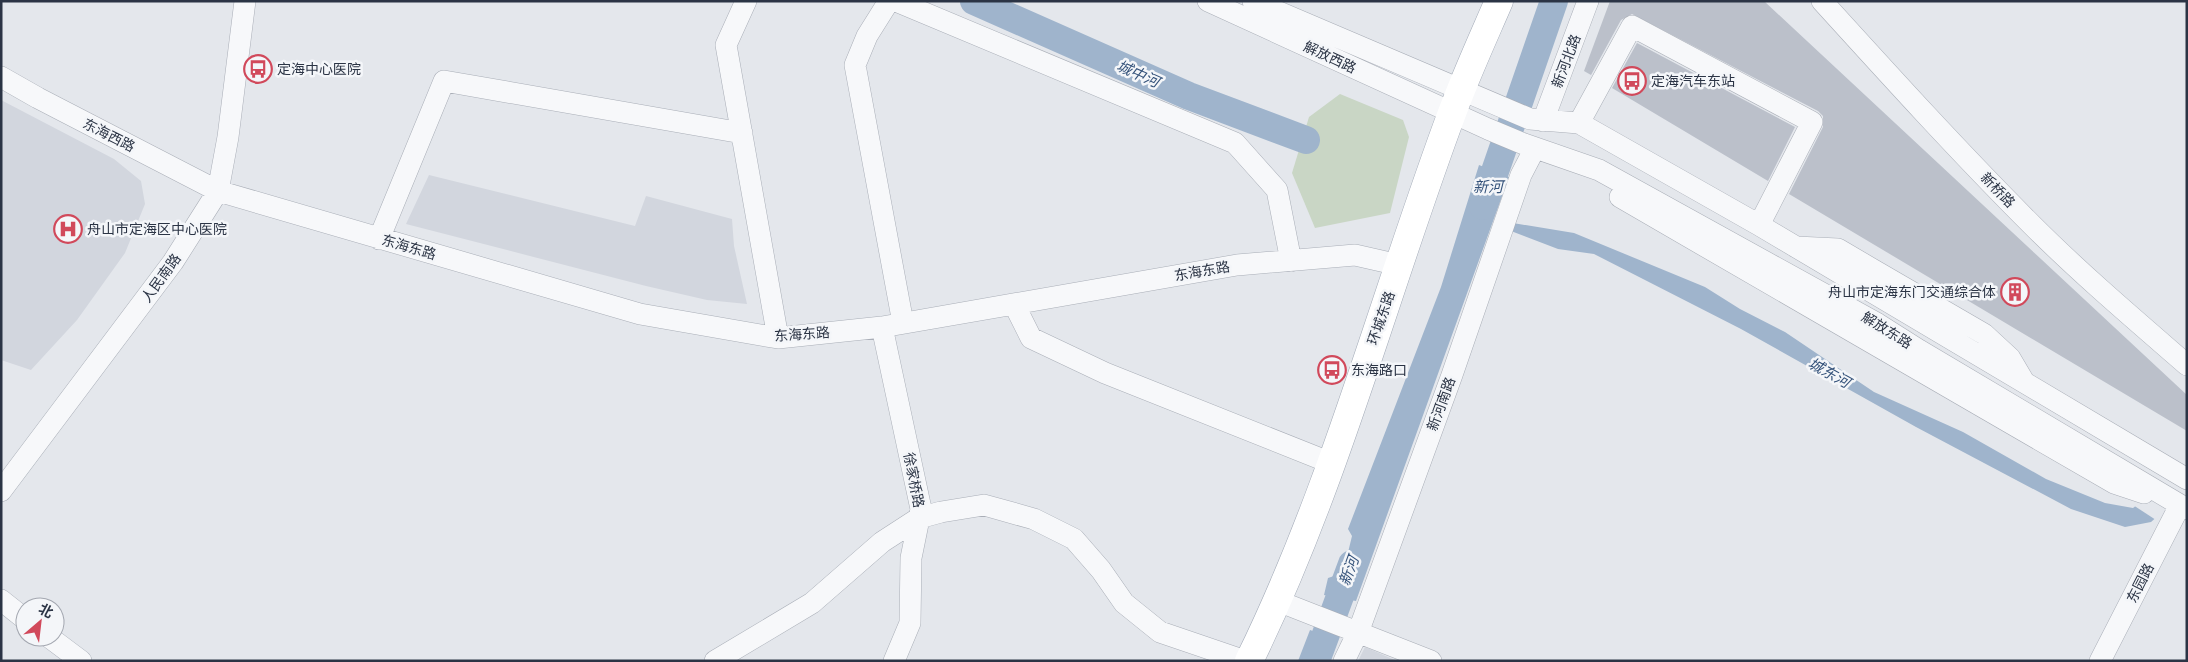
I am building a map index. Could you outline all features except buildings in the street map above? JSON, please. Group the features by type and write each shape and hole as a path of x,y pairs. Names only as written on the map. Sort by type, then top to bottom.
{"main road":[{"name":"环城东路","path":"1249,661 1278,601 1331,464 1456,102 1499,1"}],"street":[{"name":"人民南路","path":"1,491 173,262 218,191 235,90 245,1"},
{"path":"746,1 726,45 778,338"},
{"path":"888,1 867,36 855,65 903,323"},
{"path":"896,1 1235,143 1278,190 1291,261"},
{"name":"解放西路","path":"1208,1 1456,102"},
{"path":"1253,1 1456,102 1488,129 1530,146 2114,483 2183,507"},
{"name":"新河北路","path":"1537,120 1588,1"},
{"name":"新桥路","path":"1822,1 1923,113 2033,226 2096,286 2187,365"},
{"path":"1580,123 1632,26 1812,122 1759,225"},
{"name":"东海西路","path":"1,77 218,191"},
{"path":"379,238 444,81 742,133"},
{"path":"1456,102 1496,105 1537,120 1580,123 1759,225 1793,247 2187,479"},
{"name":"解放东路","path":"1530,146 1599,170 1781,268 2183,507"},
{"name":"新河南路","path":"1344,661 1359,630 1452,375 1530,146"},
{"name":"东海东路","path":"218,191 640,314 778,338 882,327 1237,265 1355,255 1399,266"},
{"path":"1781,268 1793,247"},
{"path":"1014,304 1031,338 1105,373 1331,464"},
{"name":"徐家桥路","path":"882,327 921,509 912,558 910,623 894,661"},
{"path":"714,661 812,603 882,542 919,518 941,512 984,505 1034,518 1074,539 1101,570 1124,603 1160,632 1245,661"},
{"name":"东园路","path":"2100,661 2183,507"},
{"path":"1,600 15,610"},
{"path":"1278,601 1359,630 1431,661"},
{"path":"62,647 81,661"}],"shaded area":[{"name":"舟山市定海区中心医院","path":"1,100 114,159 141,181 145,204 125,253 77,320 31,370 1,360"},
{"path":"429,175 635,226 646,196 732,219 734,246 747,304 707,300 646,286 406,224"},
{"path":"1365,647 1397,661 1358,661"}],"green space":[{"path":"1340,94 1403,120 1409,137 1390,213 1315,228 1292,173 1309,117"}],"water":[{"name":"新河","path":"1479,165 1509,177 1356,601 1324,595 1328,578 1343,573 1352,536 1348,529 1441,287"},
{"name":"城东河","path":"1513,223 1574,233 1705,287 1740,309 1785,332 1874,392 1963,432 2046,479 2105,503 2133,508 2187,466 2187,490 2151,522 2125,527 2071,509 1916,427 1741,329 1594,254 1558,249 1511,231"},
{"path":"1310,630 1338,640 1328,661 1298,661"}],"pier":[{"path":"2187,464 2187,493 2156,520 2133,505"}],"waterway":[{"name":"城中河","path":"974,1 1189,96 1306,140"},
{"name":"新河","path":"1483,206 1554,1"},
{"name":"新河","path":"1316,661 1352,564"}],"place":[{"name":"定海中心医院","path":"258,69"},
{"name":"定海汽车东站","path":"1632,81"},
{"name":"舟山市定海区中心医院","path":"68,229"},
{"name":"舟山市定海东门交通综合体","path":"2015,292"},
{"name":"东海路口","path":"1332,370"}]}
